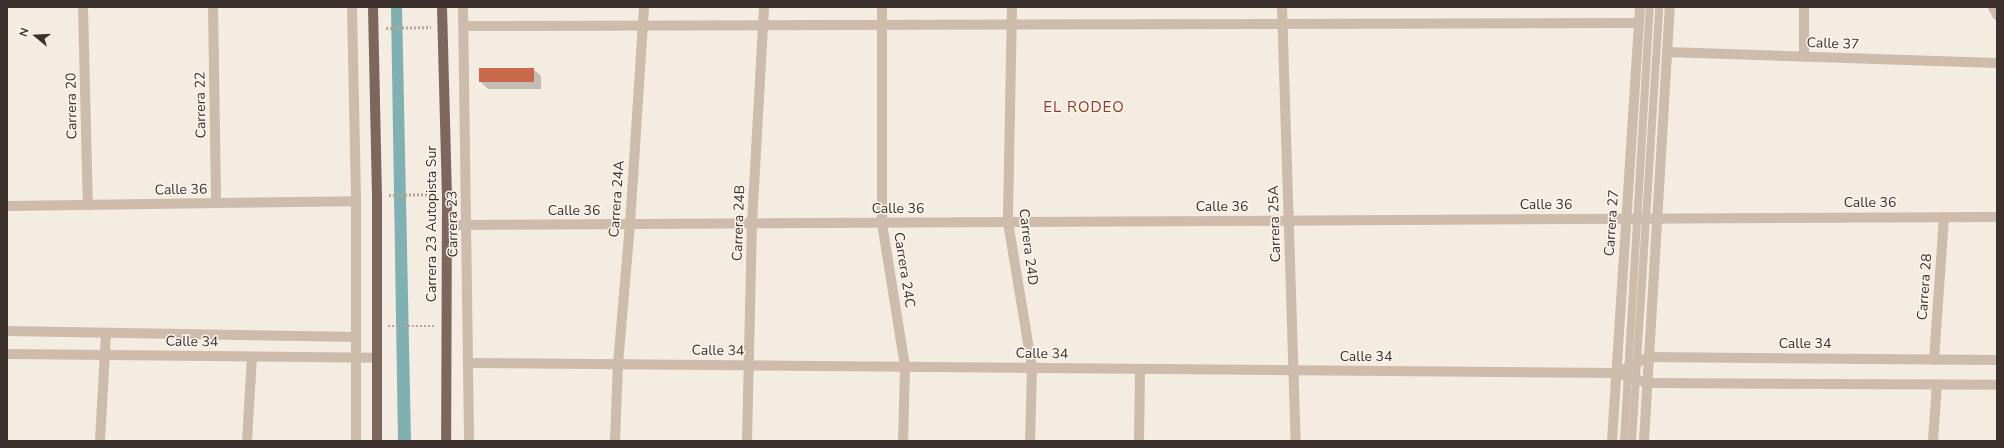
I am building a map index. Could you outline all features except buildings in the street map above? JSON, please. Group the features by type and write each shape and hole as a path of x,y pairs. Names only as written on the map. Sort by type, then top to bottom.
{"main road":[{"path":"373,7 377,441"},
{"name":"Carrera 23 Autopista Sur","path":"442,7 447,193 446,441"}],"street":[{"name":"Carrera 20","path":"83,7 88,205"},
{"name":"Carrera 22","path":"213,7 216,203"},
{"path":"352,7 356,201 356,441"},
{"name":"Carrera 23","path":"463,7 469,441"},
{"name":"Carrera 24A","path":"615,441 618,364 630,224 644,7"},
{"name":"Carrera 24B","path":"747,441 752,224 764,7"},
{"name":"Carrera 24C","path":"882,7 882,223 905,366 903,441"},
{"name":"Carrera 24D","path":"1012,7 1008,222 1032,367 1030,441"},
{"name":"Carrera 25A","path":"1282,7 1296,441"},
{"name":"Carrera 27","path":"1612,441 1640,7"},
{"path":"1644,441 1670,7"},
{"path":"1804,7 1804,57"},
{"path":"1993,7 1997,15"},
{"path":"464,26 1639,23"},
{"name":"Calle 37","path":"1667,52 1997,63"},
{"name":"Calle 36","path":"7,206 356,201"},
{"name":"Carrera 28","path":"1934,360 1944,217"},
{"name":"Calle 36","path":"447,225 1997,217"},
{"name":"Calle 34","path":"7,331 356,337"},
{"path":"100,441 106,333"},
{"name":"Calle 34","path":"7,354 377,358"},
{"path":"247,441 252,357"},
{"name":"Calle 34","path":"468,363 1616,373 1632,371 1649,357 1997,360"},
{"path":"1139,441 1140,369"},
{"name":"Calle 34","path":"1632,371 1647,382 1997,385"},
{"path":"1933,441 1937,384"}],"lane":[{"path":"1642,219 1650,7"},
{"path":"1624,441 1632,371 1642,219 1659,7"},
{"path":"1632,371 1632,441"}],"path":[{"path":"388,28 443,27"},
{"path":"390,194 447,193"},
{"path":"386,326 440,326"}],"water":[{"path":"391,7 402,7 411,441 398,441"}],"district":[{"name":"EL RODEO","path":"1084,108"}]}
